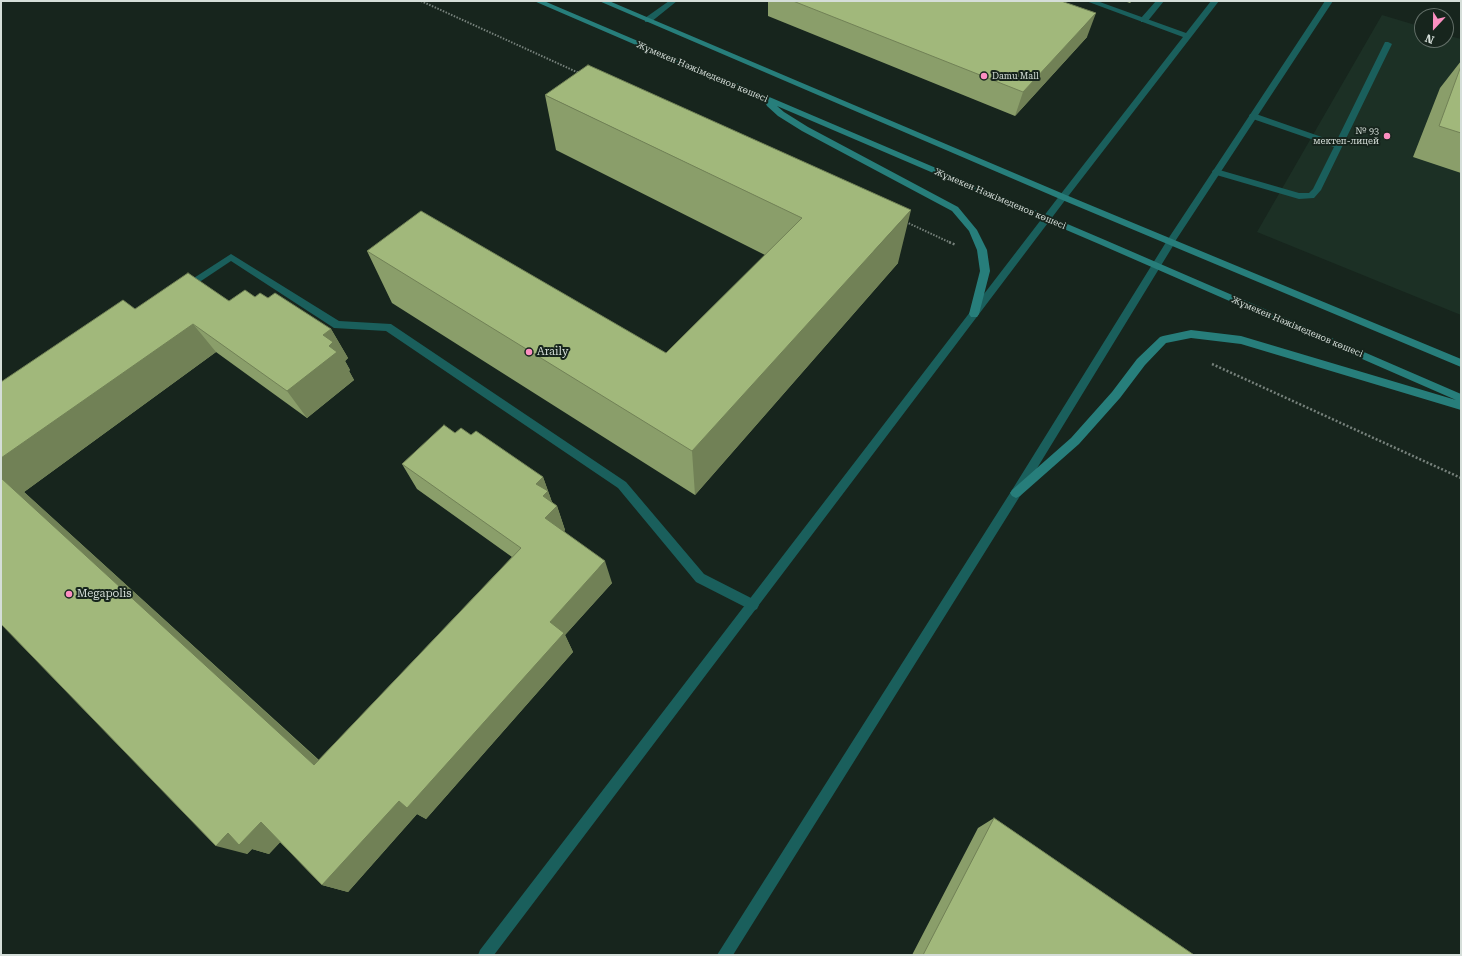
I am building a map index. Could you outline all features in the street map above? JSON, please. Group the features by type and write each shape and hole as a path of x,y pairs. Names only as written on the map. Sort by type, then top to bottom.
{"main road":[{"name":"Жұмекен Нәжімеденов көшесі","path":"538,1 1155,265 1461,398"},
{"path":"603,1 1063,197 1461,363"},
{"path":"762,97 781,114 805,130 955,209 973,230 982,250 984,271 974,314"},
{"path":"1016,493 1075,441 1116,395 1141,362 1163,340 1191,334 1241,340 1461,406"}],"street":[{"path":"648,20 673,1"},
{"path":"1090,1 1188,36"},
{"path":"1144,20 1160,1"},
{"path":"485,955 1046,219 1215,1"},
{"path":"724,955 1016,493 1155,265 1329,1"},
{"path":"1216,172 1299,196 1311,196 1316,190 1388,44"},
{"path":"1253,116 1338,146"},
{"path":"179,292 232,257 337,325 388,327 622,485 700,578 752,605"}],"path":[{"path":"421,1 580,74"},
{"path":"906,222 957,245"},
{"path":"1212,364 1461,478"}],"shaded area":[{"name":"№ 93 мектеп-лицей","path":"1382,15 1414,25 1414,48 1454,48 1454,37 1461,39 1461,315 1257,232"}],"building":[{"name":"Damu Mall","path":"793,1 1061,1 1096,13 1023,92"},
{"path":"588,65 911,210 692,451 367,251 421,211 666,353 802,218 545,95"},
{"path":"1461,66 1461,133 1439,126"},
{"path":"188,273 229,301 245,290 255,297 260,293 268,298 275,293 331,329 323,335 333,342 329,346 337,352 287,391 193,324 1,458 1,382 123,300 135,309"},
{"name":"Megapolis","path":"444,425 455,433 461,428 471,435 476,431 543,477 536,484 548,491 543,496 557,506 545,518 605,561 550,622 564,633 407,808 399,801 322,885 261,822 239,845 228,833 216,846 1,624 1,478 314,765 521,548 402,464"},
{"path":"994,818 1194,955 923,955"}],"place":[{"name":"Damu Mall","path":"984,76"},
{"name":"№ 93 мектеп-лицей","path":"1387,136"},
{"name":"Araily","path":"529,352"},
{"name":"Megapolis","path":"69,594"}]}
